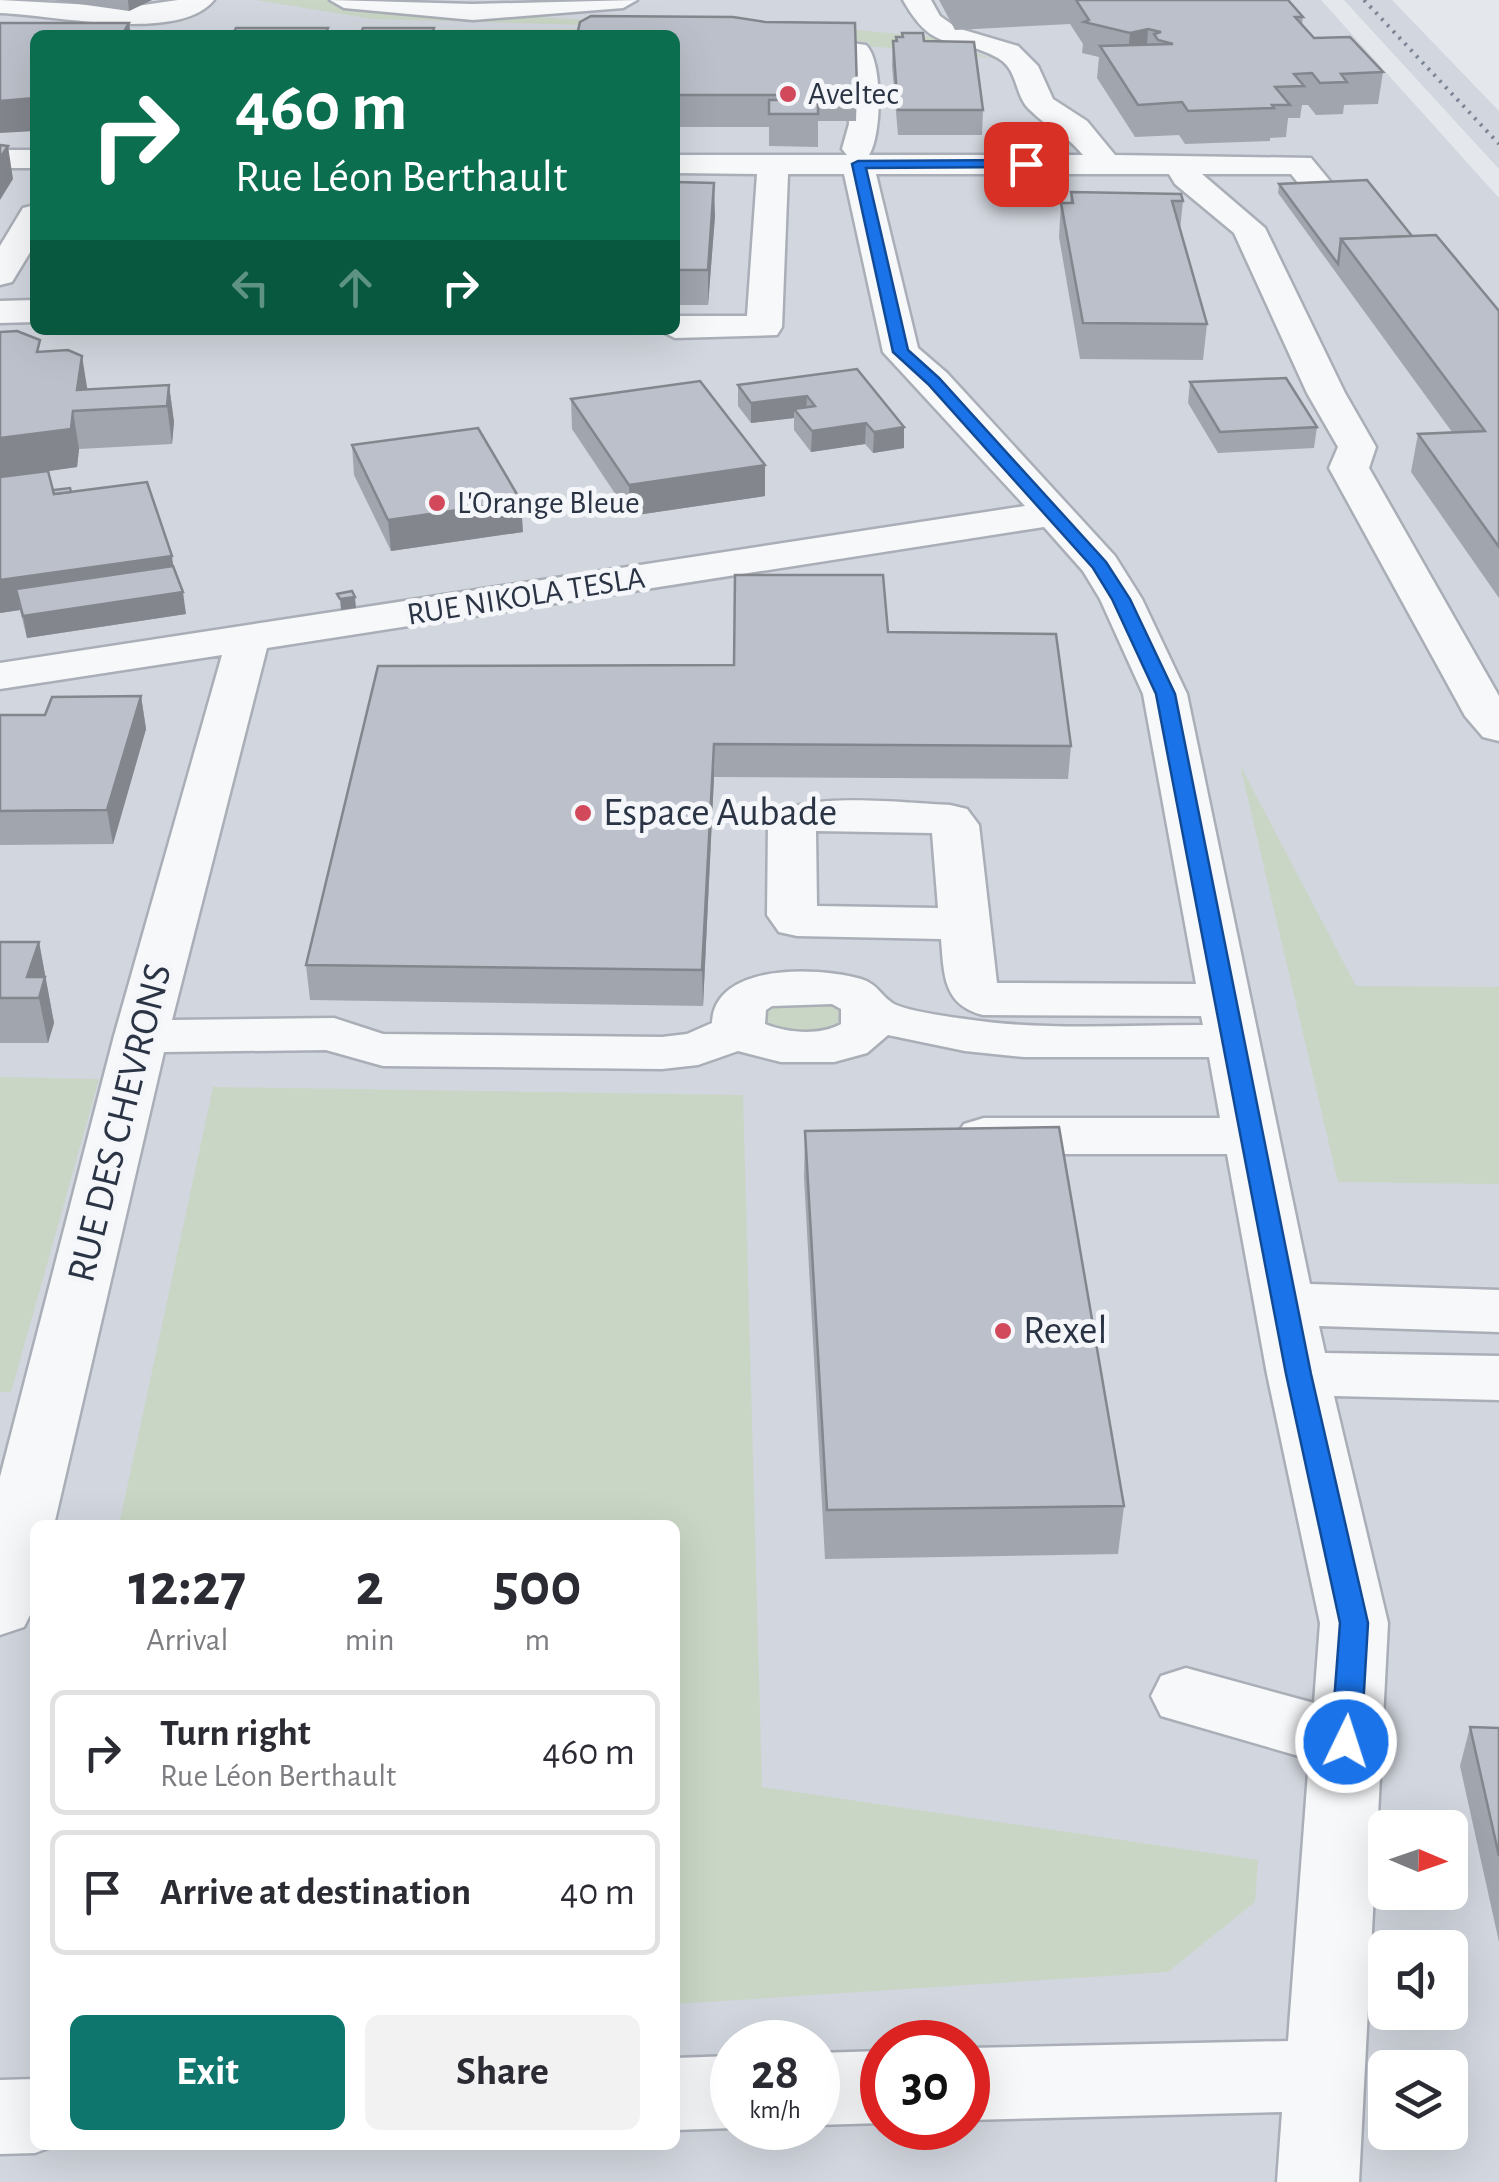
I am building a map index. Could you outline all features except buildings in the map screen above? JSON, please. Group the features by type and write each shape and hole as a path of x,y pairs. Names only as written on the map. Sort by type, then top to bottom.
{"street":[{"path":"0,5 125,15 183,9 200,0"},
{"path":"344,0 473,12 624,0"},
{"path":"916,0 929,20 947,34 1008,52 1024,66 1040,104 1076,127 1106,164"},
{"path":"680,40 769,40 860,54 864,124 858,156 900,352 934,381 1100,566 1121,599 1165,694 1298,1374 1354,1623 1318,2182"},
{"path":"680,164 773,164 858,156 1026,164 1300,165 1372,254"},
{"path":"0,159 30,160"},
{"path":"680,327 764,327 773,164"},
{"path":"1026,164 1034,196"},
{"path":"1182,165 1186,178 1248,228 1326,392 1357,447 1350,468 1417,594 1488,716 1499,726"},
{"path":"0,275 30,224"},
{"path":"0,312 30,312"},
{"name":"RUE NIKOLA TESLA","path":"0,676 248,639 903,526 1052,514"},
{"name":"RUE DES CHEVRONS","path":"0,1609 140,1036 248,639"},
{"path":"965,924 974,994 1017,1021 1228,1021"},
{"path":"140,1036 334,1034 361,1046 383,1050 662,1053 698,1049 739,1031 749,1040 778,1047 829,1045 858,1037 867,1027 869,1015 965,1035 1077,1000 1228,1021"},
{"path":"934,1136 1251,1136"},
{"path":"1284,1303 1412,1311 1499,1311"},
{"path":"1298,1374 1499,1378"},
{"path":"1186,1696 1346,1742"},
{"path":"990,2083 1237,2075 1324,2078"},
{"path":"680,2094 710,2093"},
{"path":"0,2117 30,2116"}],"shaded area":[{"path":"0,0 1321,0 1499,198 1499,2182 0,2182"},
{"path":"1344,0 1392,0 1499,111 1499,169"}],"green space":[{"path":"256,0 325,0 371,7 586,20 826,27 931,37 990,58 869,46 869,42 680,35 680,30 268,30 626,29 373,19"},
{"path":"1240,765 1356,986 1499,987 1499,1184 1338,1182"},
{"path":"834,1000 846,1016 830,1030 795,1033 763,1021 764,1007 771,1002"},
{"path":"0,1077 99,1079 11,1392 0,1392"},
{"path":"213,1087 743,1095 762,1787 1258,1860 1255,1902 1168,1972 680,2004 680,1520 120,1520"}],"railway":[{"path":"1364,0 1499,144"}],"place":[{"name":"Aveltec","path":"788,94"},
{"name":"L'Orange Bleue","path":"437,503"},
{"name":"Espace Aubade","path":"583,813"},
{"name":"Rexel","path":"1003,1331"}],"route":[{"path":"1026,164 858,164 900,352 934,381 1100,566 1121,599 1165,694 1298,1374 1354,1623 1346,1742"}]}
